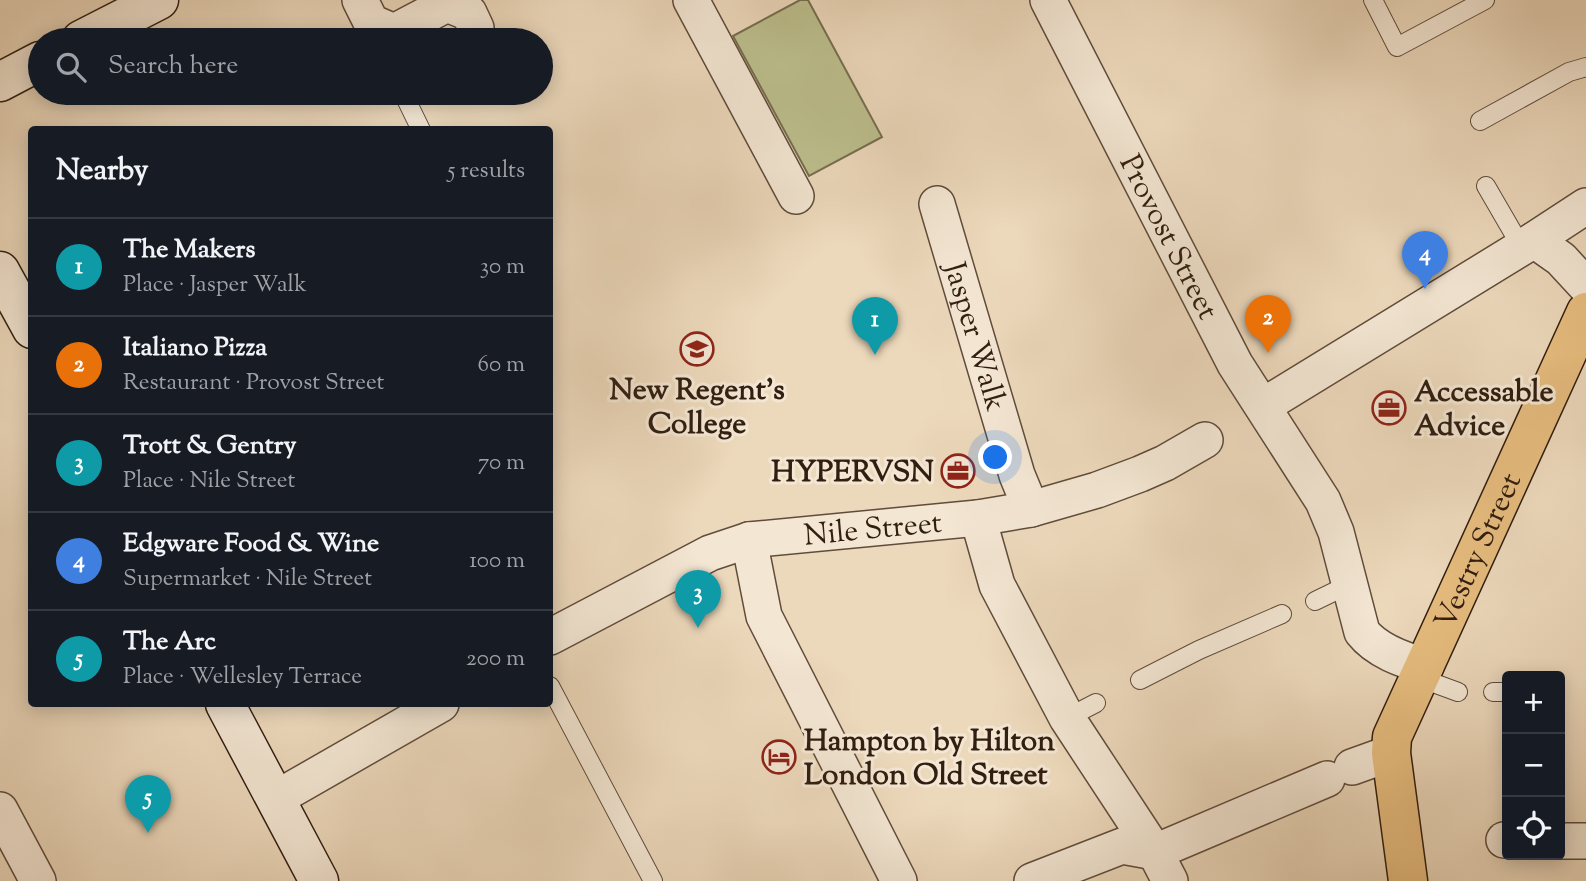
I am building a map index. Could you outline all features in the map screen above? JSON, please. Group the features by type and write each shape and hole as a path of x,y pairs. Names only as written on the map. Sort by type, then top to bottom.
{"main road":[{"path":"104,28 159,0"},
{"path":"0,82 28,67"},
{"path":"0,271 28,322"},
{"name":"Vestry Street","path":"1391,753 1395,727 1423,672 1586,312"},
{"path":"227,707 319,881"},
{"path":"1391,753 1408,881"}],"street":[{"path":"691,0 796,196"},
{"name":"Provost Street","path":"1048,0 1235,364 1323,501 1336,532 1362,632 1371,644 1423,672"},
{"path":"402,28 447,4 470,13 476,27"},
{"name":"Jasper Walk","path":"937,204 1017,475 1031,509"},
{"path":"1263,406 1586,206"},
{"path":"1528,244 1561,260 1586,286"},
{"name":"Nile Street","path":"553,635 710,553 749,540 978,518 1031,509 1140,474 1166,463 1205,440"},
{"path":"978,518 997,585 1082,710 1163,867"},
{"path":"749,540 764,616 899,881"},
{"path":"275,799 436,707"},
{"path":"1163,867 1339,773 1391,753"},
{"path":"0,810 38,881"},
{"path":"1565,841 1586,841"},
{"path":"1032,881 1122,846 1163,867"}],"lane":[{"path":"1373,0 1397,47 1485,0"},
{"path":"1480,121 1569,72 1586,67"},
{"path":"409,105 419,126"},
{"path":"1486,186 1528,244"},
{"path":"1315,601 1350,584"},
{"path":"1140,680 1199,650 1282,614"},
{"path":"1423,672 1458,692"},
{"path":"553,692 653,881"}],"green space":[{"path":"800,0 808,0 882,137 809,176 733,36"}],"place":[{"name":"Edgware Food & Wine","path":"1425,289"},
{"name":"New Regent's College","path":"697,349"},
{"name":"Italiano Pizza","path":"1268,353"},
{"name":"The Makers","path":"875,355"},
{"name":"Accessable Advice","path":"1389,408"},
{"name":"HYPERVSN","path":"958,471"},
{"name":"Trott & Gentry","path":"698,628"},
{"name":"Hampton by Hilton London Old Street","path":"779,757"},
{"name":"The Arc","path":"148,833"}]}
